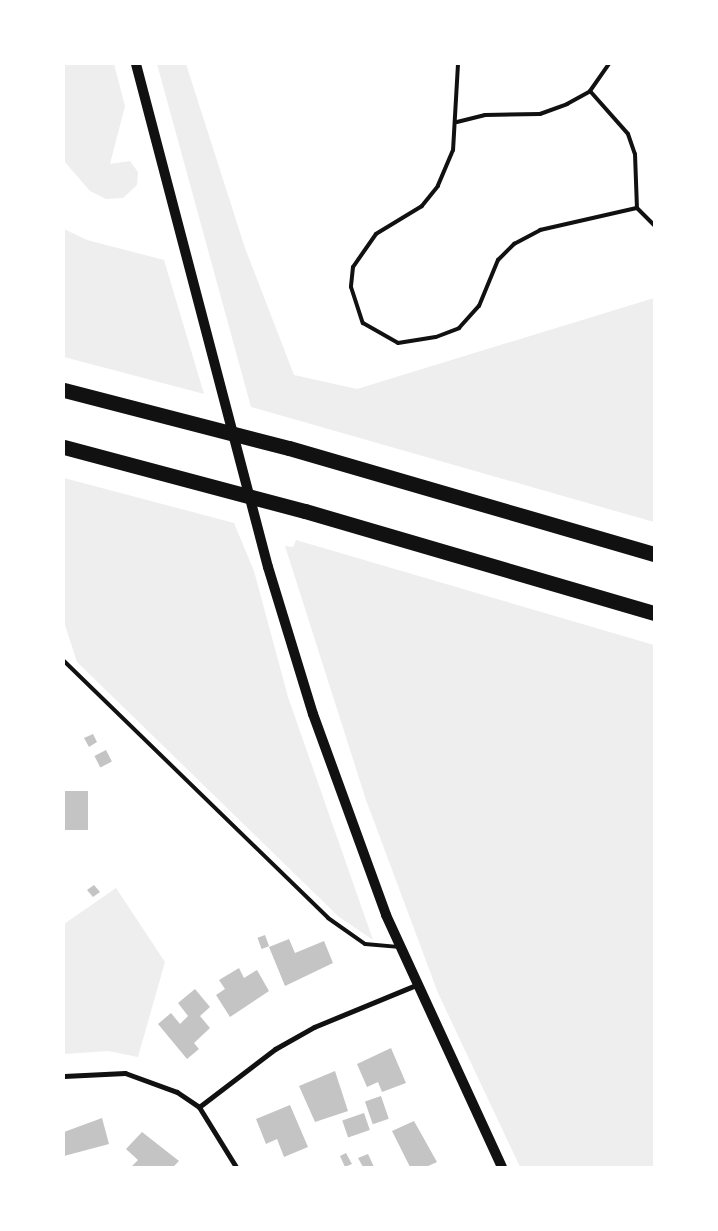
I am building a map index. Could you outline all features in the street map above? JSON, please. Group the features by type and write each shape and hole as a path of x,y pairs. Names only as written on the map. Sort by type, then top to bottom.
{"highway":[{"path":"64,390 289,448 654,554"},
{"path":"64,446 305,510 654,613"}],"main road":[{"path":"136,64 268,567 345,806 416,985 502,1167"}],"street":[{"path":"199,1107 275,1049 314,1027 416,985"},
{"path":"64,1076 125,1073 176,1092 199,1107 236,1167"}],"lane":[{"path":"458,64 457,122 452,150 438,186 422,206 376,234 353,267 355,309 378,335 412,342 458,328 479,306 498,260 514,244 540,230 637,208"},
{"path":"457,122 485,115 540,114 590,91 609,64"},
{"path":"590,91 628,134 635,154 637,208 654,226"},
{"path":"64,661 328,918 365,944 400,947"}],"shaded area":[{"path":"64,64 114,64 125,106 110,164 130,161 138,172 137,185 123,198 106,199 90,191 64,161"},
{"path":"157,64 186,64 245,248 294,375 357,389 654,298 654,522 251,407"},
{"path":"64,229 87,240 164,260 204,394 64,357"},
{"path":"64,478 234,523 254,571 288,697 373,940 339,917 77,662 64,622"},
{"path":"296,540 654,645 654,1167 520,1167 438,993 366,800 285,546 293,547"},
{"path":"116,888 165,962 138,1057 108,1051 64,1054 64,924"}],"building":[{"path":"93,734 97,742 89,747 84,738"},
{"path":"106,750 112,762 100,767 94,756"},
{"path":"64,791 88,791 88,830 64,830"},
{"path":"94,885 100,892 93,897 87,890"},
{"path":"265,935 269,946 262,949 257,938"},
{"path":"289,939 295,953 324,941 333,963 285,986 269,947"},
{"path":"239,968 244,978 257,970 269,991 230,1017 216,995 225,989 219,980"},
{"path":"195,989 210,1007 200,1016 210,1028 194,1043 199,1049 187,1059 158,1024 171,1013 180,1024 188,1016 178,1003"},
{"path":"391,1048 406,1083 382,1092 378,1082 367,1087 357,1064"},
{"path":"335,1071 348,1111 315,1122 299,1086"},
{"path":"381,1096 389,1119 373,1124 365,1102"},
{"path":"290,1105 308,1147 284,1157 277,1139 266,1144 256,1119"},
{"path":"364,1113 370,1130 348,1138 342,1120"},
{"path":"102,1118 109,1144 64,1156 64,1132"},
{"path":"414,1121 437,1162 426,1167 410,1167 392,1131"},
{"path":"142,1132 179,1161 173,1167 131,1167 138,1160 126,1149"},
{"path":"346,1153 352,1164 345,1167 340,1156"},
{"path":"368,1154 374,1167 363,1167 358,1158"}]}
